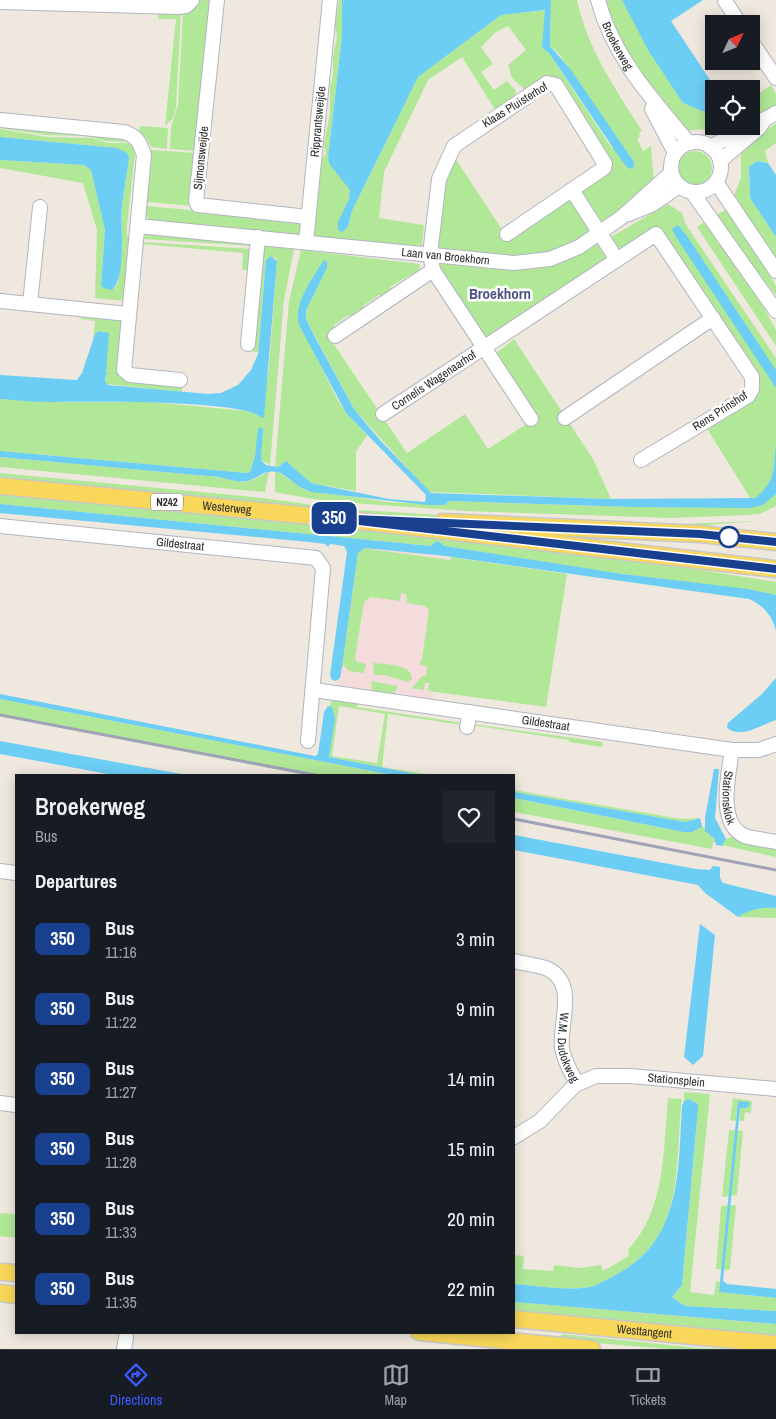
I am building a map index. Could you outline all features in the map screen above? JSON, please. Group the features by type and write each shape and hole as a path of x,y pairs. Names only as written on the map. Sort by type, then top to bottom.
{"main road":[{"name":"Westerweg","path":"0,486 333,518 776,569"},
{"name":"Westerweg","path":"333,518 700,534 776,542"},
{"path":"0,1272 15,1273"},
{"path":"0,1293 15,1295"},
{"name":"Westtangent","path":"515,1319 776,1344"},
{"path":"435,1334 530,1346 592,1349"}],"street":[{"path":"0,2 178,7 186,6 192,0"},
{"name":"Sijmonsweijde","path":"217,0 196,201 198,205 308,217"},
{"name":"Ripprantsweijde","path":"306,242 330,0"},
{"name":"Broekerweg","path":"598,0 617,48 642,88 675,152"},
{"path":"725,1 734,15"},
{"path":"760,55 776,78"},
{"name":"Klaas Pluisterhof","path":"430,254 439,179 454,146 547,83 556,85 605,164 604,168 507,234"},
{"name":"Broekerweg","path":"642,88 689,143"},
{"path":"760,122 776,113"},
{"path":"0,120 115,131 135,137 140,144 144,155 124,364 126,372 130,375 180,380"},
{"path":"710,147 735,135"},
{"path":"720,161 751,135"},
{"path":"692,192 708,189 720,176 720,161 710,147 697,142 689,143 675,152 670,166 671,174 679,186 692,192 776,311"},
{"name":"Laan van Broekhorn","path":"138,226 514,263 534,262 571,252 622,217 671,174"},
{"path":"716,182 776,271"},
{"name":"Laan van Broekhorn","path":"622,217 653,204 679,186"},
{"path":"572,190 617,260"},
{"path":"30,304 40,207"},
{"name":"Rens Prinshof","path":"484,347 656,234 752,378 752,389 748,396 641,460"},
{"path":"248,344 258,237"},
{"name":"Cornelis Wagenaarhof","path":"430,254 433,270 531,418"},
{"path":"335,336 433,270"},
{"path":"0,301 128,314"},
{"path":"565,418 713,318"},
{"name":"Cornelis Wagenaarhof","path":"383,414 484,347"},
{"name":"Gildestraat","path":"0,526 316,558 323,568 314,690 308,741"},
{"name":"Gildestraat","path":"314,690 732,750 760,750 776,744"},
{"path":"468,727 470,712"},
{"name":"Stationsklok","path":"732,750 729,819 733,827 744,836 776,842"},
{"path":"0,871 15,873"},
{"name":"W.M. Dudokweg","path":"515,961 547,969 561,982 566,1002 562,1047 566,1063 577,1084 564,1094 540,1121 515,1135"},
{"name":"Stationsplein","path":"577,1084 596,1076 618,1075 776,1089"},
{"path":"0,1103 15,1105"}],"shaded area":[{"path":"358,545 453,559 432,701 337,686"}],"green space":[{"path":"197,0 212,0 197,151 170,149 171,127 178,105 183,11"},
{"path":"339,0 342,0 342,36 328,158 332,166 347,183 350,191 338,230 348,227 352,211 418,77 501,15 546,10 542,48 549,53 611,147 634,162 559,54 550,46 551,0 577,0 595,52 612,84 642,131 637,139 643,151 651,146 654,183 606,221 598,221 580,195 583,188 605,174 561,84 524,89 512,78 508,65 526,50 508,26 496,32 481,47 493,64 481,72 494,90 507,81 516,91 515,98 498,107 496,111 462,57 428,80 384,172 379,218 424,225 422,246 417,245 416,248 317,238 313,234 320,162 326,154 324,144 330,113 330,86 333,76 333,57 337,37 335,25"},
{"path":"604,0 622,0 683,103 705,112 705,130 702,129 685,131 636,70 614,29"},
{"path":"159,11 181,14 176,108 173,118 165,126 176,19 158,19"},
{"path":"771,85 776,94 776,105 760,115 760,93"},
{"path":"776,123 776,143 765,151 768,163 757,161 749,167 750,198 776,237 776,264 735,203 738,200 734,195 741,178 741,152"},
{"path":"0,125 124,137 130,142 105,141 86,136 46,135 0,128"},
{"path":"140,126 168,128 167,149 151,147 139,131"},
{"path":"0,129 48,137 91,138 108,143 127,143 133,146 135,154 127,226 127,236 130,238 125,301 95,298 97,230 83,183 0,168 0,160 84,165 91,170 105,230 101,285 108,289 115,288 118,282 122,205 129,158 104,147 0,137"},
{"path":"714,135 725,135 720,138"},
{"path":"151,150 197,153 192,206 147,202"},
{"path":"695,151 702,152 707,156 711,161 711,175 707,180 702,184 695,185 688,184 683,180 679,175 678,168 679,161 683,156 688,152"},
{"path":"455,158 507,237 569,199 591,231 572,243 554,251 535,255 498,256 437,250 444,191"},
{"path":"668,204 682,213 686,225 776,358 776,506 760,514 671,518 465,511 324,501 275,492 275,472 278,472 305,490 388,502 445,505 449,501 634,507 755,506 706,427 757,393 759,385 756,373 665,237 620,250 609,238"},
{"path":"147,206 295,220 304,225 302,233 296,236 150,221 146,215"},
{"path":"729,208 776,286 776,295 713,217"},
{"path":"707,220 749,281 776,330 776,346 697,227"},
{"path":"151,231 250,243 252,246 143,239"},
{"path":"143,242 252,249 251,270 242,270 243,253 143,244"},
{"path":"598,242 609,258 485,340 441,274 440,263 507,270 523,270 555,265 571,259"},
{"path":"264,246 294,249 284,300 270,465 261,460 259,429 255,456 250,472 247,473 0,451 0,399 49,402 152,402 246,411 261,416 269,367 277,261 275,257 266,260 258,352 252,351"},
{"path":"301,250 420,264 419,270 390,287 393,290 382,298 379,295 363,306 365,309 352,318 349,315 334,325 335,328 327,334 407,453 465,414 488,449 536,418 495,354 514,339 593,459 611,499 429,492 354,409 306,319 307,306 327,268 298,319 337,399 346,413 367,435 356,452 356,491 311,483 286,461 278,467 275,466 289,301"},
{"path":"81,312 117,316 123,321 119,369 182,385 182,392 106,384 106,374 109,374 106,372 104,331 95,334 93,339 95,321 81,319"},
{"path":"0,457 219,477 241,482 250,481 269,472 265,492 0,467"},
{"path":"0,473 263,498 342,509 440,515 677,524 760,521 680,527 409,517 0,479"},
{"path":"0,492 591,553 776,582 776,595 574,567 444,546 440,542 435,542 431,546 0,504"},
{"path":"362,548 450,560 451,557 567,574 546,707 428,691 429,683 425,683 424,690 412,688 422,676 426,676 427,666 419,664 422,659 429,610 425,606 407,603 406,594 401,593 400,601 371,597 364,602 355,658 357,662 366,664 364,673 349,671 344,666 342,667 358,553"},
{"path":"373,663 403,667 411,674 412,679 407,682 385,675 374,675"},
{"path":"371,681 398,686 394,694 372,691"},
{"path":"332,697 358,701 357,707 463,723 463,725 388,714 382,767 427,774 416,774 329,757 333,720 330,707","holes":["339,706 385,714 377,763 332,756"]},
{"path":"0,699 387,774 309,774 290,772 0,716"},
{"path":"472,724 603,742 602,747"},
{"path":"515,790 681,819 700,818 685,822 515,792"},
{"path":"515,798 683,832 692,832 702,827 706,828 716,842 713,842 712,849 515,812"},
{"path":"734,836 776,847 776,857 722,845 726,839"},
{"path":"762,907 776,908 776,918 738,917 750,910"},
{"path":"684,1092 710,1094 690,1292 714,1295 716,1281 720,1282 719,1292 776,1298 776,1311 685,1306 672,1297 682,1285 698,1109 698,1104 689,1099 684,1101"},
{"path":"668,1098 682,1099 673,1197 666,1220 656,1240 640,1259 600,1284 593,1286 562,1288 515,1284 515,1255 524,1256 523,1269 553,1271 554,1265 580,1268 601,1265 603,1271 629,1256 628,1250 650,1216 656,1198 663,1159"},
{"path":"733,1098 752,1101 751,1113 745,1112 744,1121 739,1121 740,1107 738,1101 736,1121 730,1120"},
{"path":"729,1130 743,1131 737,1195 722,1197"},
{"path":"736,1205 730,1270 716,1269 721,1206"},
{"path":"0,1214 15,1214 15,1238 0,1236"},
{"path":"515,1302 776,1324 776,1336 515,1313"},
{"path":"561,1334 699,1348 764,1349 668,1349 560,1340"}],"water":[{"path":"342,0 551,0 550,46 571,70 634,162 633,169 628,168 622,161 549,53 542,48 545,10 501,15 418,77 352,211 348,227 342,232 338,230 338,222 349,199 350,190 330,165 328,158 342,36"},
{"path":"622,0 703,0 671,21 710,80 705,80 705,112 683,103 648,50"},
{"path":"0,137 117,148 127,153 129,158 122,205 120,274 112,290 103,288 101,285 105,230 91,170 84,165 0,160"},
{"path":"757,161 768,163 776,175 776,237 750,198 749,167"},
{"path":"678,225 776,370 776,388 676,237 672,229"},
{"path":"271,256 277,261 264,417 226,407 162,403 44,402 0,399 0,375 77,380 82,373 95,334 99,331 109,333 106,372 109,374 106,374 105,381 108,385 209,394 221,393 238,385 251,370 258,354 266,260"},
{"path":"324,260 327,262 327,268 306,310 306,319 354,409 379,439 431,493 611,499 755,498 770,481 774,469 776,445 776,494 763,505 750,508 634,507 449,501 445,505 427,505 312,492 301,488 281,474 272,471 241,482 219,477 0,457 0,451 247,473 250,472 255,456 258,429 261,427 263,429 261,460 266,465 278,467 286,461 311,483 389,499 425,502 426,495 346,413 299,325 298,317 301,300"},
{"path":"0,504 431,546 435,542 440,542 444,546 623,574 748,589 776,595 776,631 766,611 759,604 749,599 445,556 365,548 358,553 342,667 340,678 336,681 332,680 330,675 347,552 344,546 330,544 328,547 325,544 309,542 0,513"},
{"path":"776,678 776,720 745,732 733,731 727,728 728,723 762,694"},
{"path":"0,694 315,756 318,754 324,712 328,706 332,707 335,719 329,757 416,774 387,774 0,699"},
{"path":"0,741 182,774 108,774 0,754"},
{"path":"714,769 719,769 715,818 726,839 722,846 716,845 714,838 705,831 705,818"},
{"path":"515,792 685,822 700,818 702,827 692,832 683,832 515,798"},
{"path":"515,835 696,869 710,870 713,866 720,867 720,878 723,883 776,896 776,908 756,909 738,917 705,893 698,885 515,850"},
{"path":"700,924 715,935 703,1056 693,1065 684,1057"},
{"path":"689,1099 698,1104 698,1109 682,1285 672,1297 685,1306 776,1311 776,1324 515,1302 515,1284 562,1288 590,1287 617,1274 638,1260 654,1242 665,1223 677,1178 682,1106 684,1101"},
{"path":"738,1101 750,1104 747,1108 740,1108 723,1281 727,1284 776,1289 776,1298 719,1292"}],"railway":[{"path":"0,715 310,774"},
{"path":"515,819 776,870"}],"bus line":[{"name":"350","path":"776,542 700,534 333,518 776,569"}],"district":[{"name":"Broekhorn","path":"500,293"}]}
